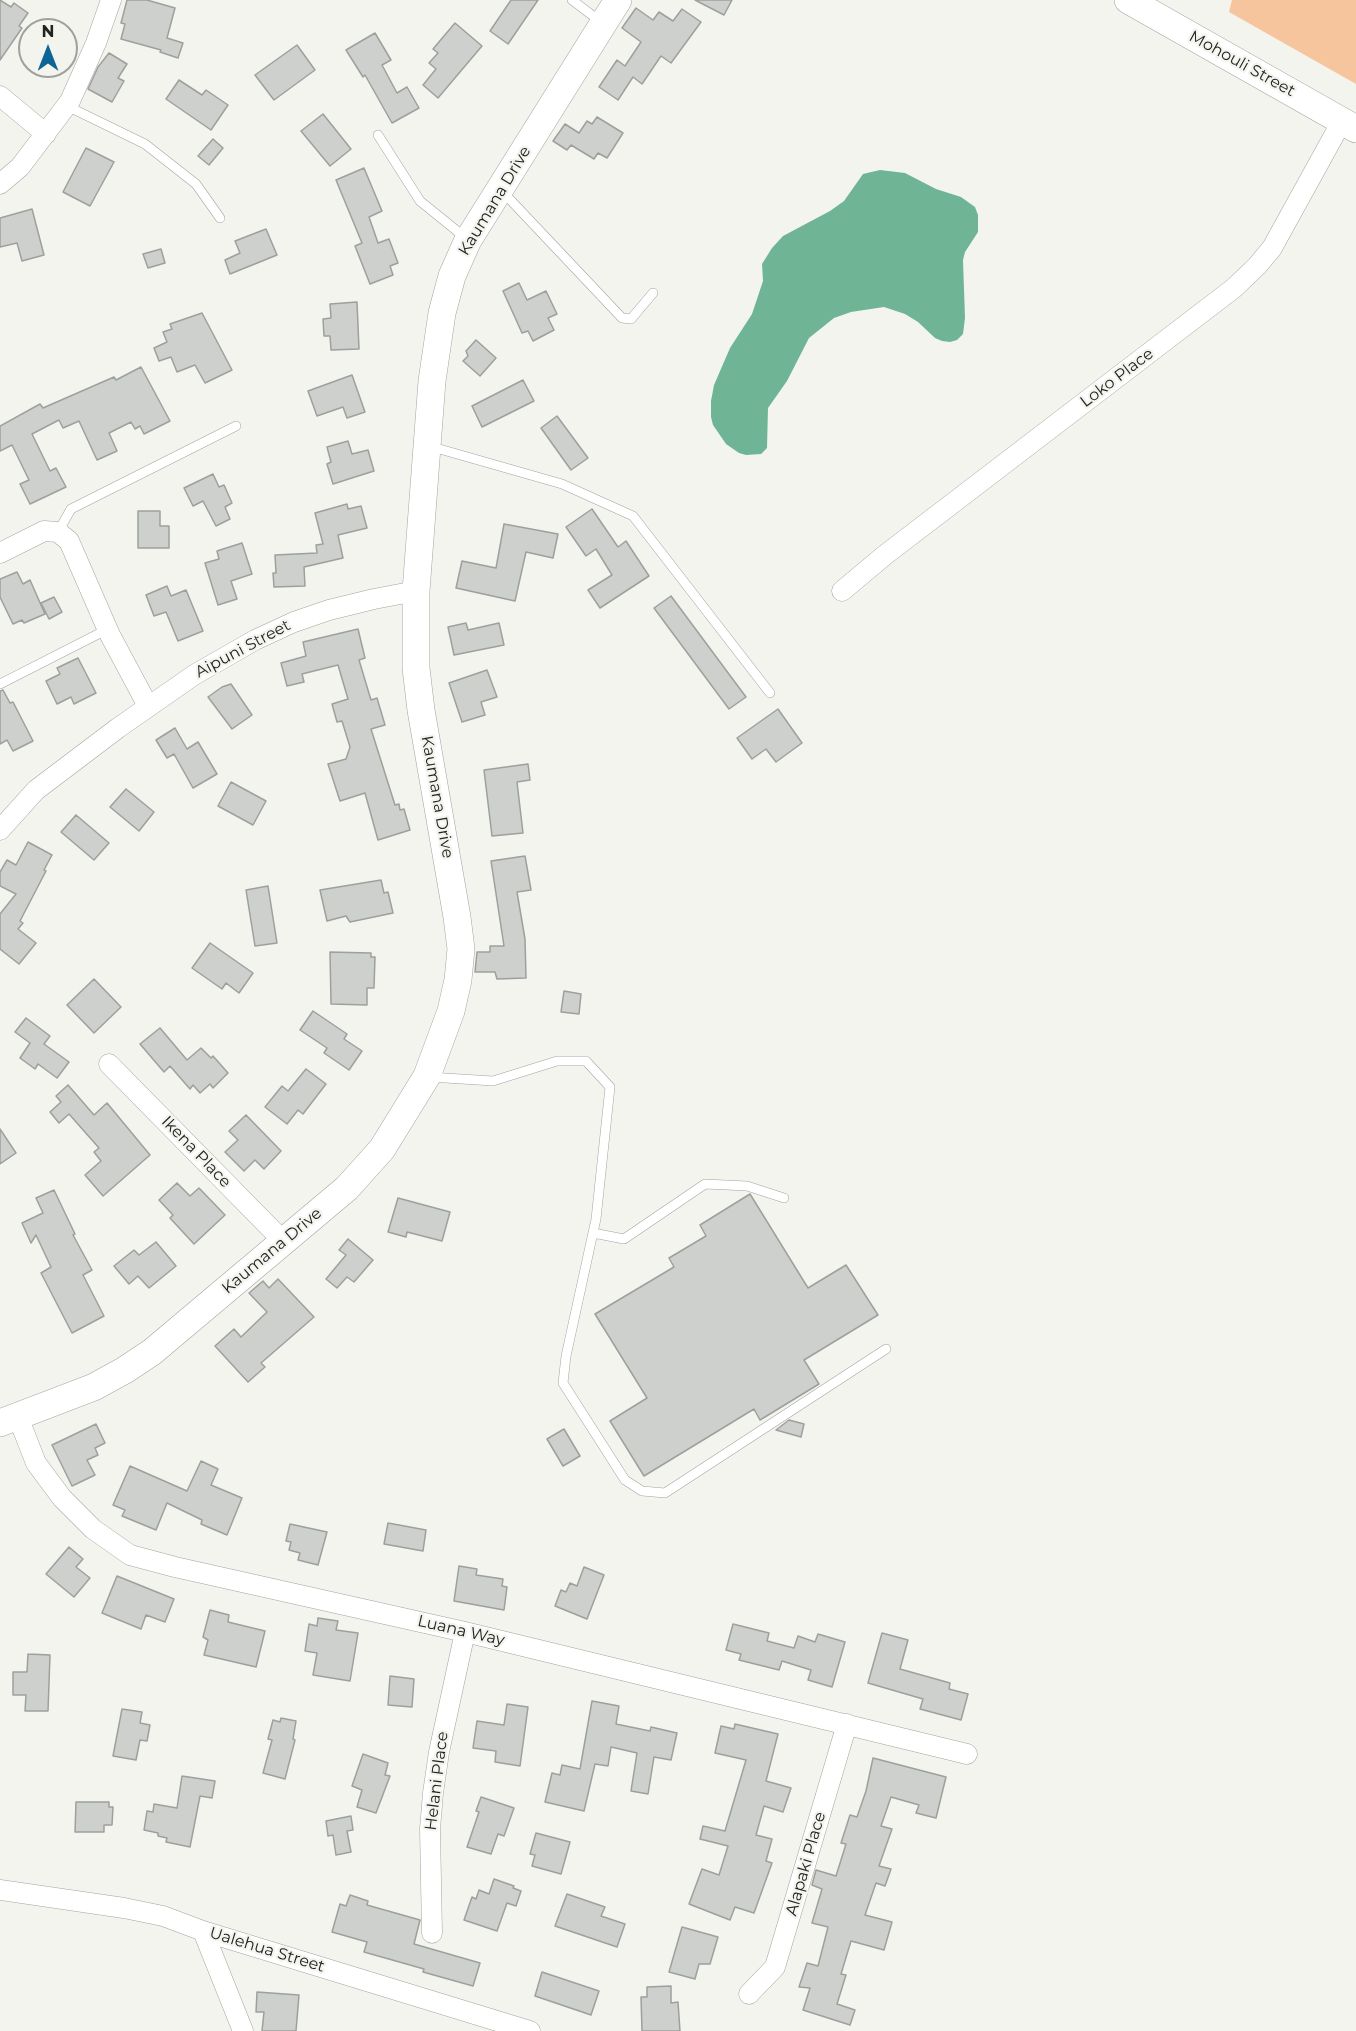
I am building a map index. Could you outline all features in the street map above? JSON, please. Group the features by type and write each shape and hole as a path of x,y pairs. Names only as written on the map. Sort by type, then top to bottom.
{"street":[{"path":"0,184 20,167 67,106 96,43 111,0"},
{"name":"Kaumana Drive","path":"9,1420 93,1387 152,1353 347,1188 382,1149 427,1076 451,1011 459,980 460,949 458,917 421,710 416,668 416,591 432,381 442,313 452,276 468,240 618,0"},
{"name":"Mohouli Street","path":"1128,0 1349,124"},
{"path":"0,96 46,134"},
{"name":"Loko Place","path":"842,591 885,555 1234,288 1272,248 1349,124"},
{"path":"0,553 44,531 58,532 69,541 108,629 148,706"},
{"name":"Aipuni Street","path":"0,830 36,790 148,706 214,663 294,622 374,599 416,591"},
{"name":"Ikena Place","path":"109,1064 283,1241"},
{"name":"Luana Way","path":"9,1420 62,1498 93,1529 130,1555 186,1570 465,1632 967,1754"},
{"name":"Helani Place","path":"432,1933 430,1829 433,1793 439,1752 465,1632"},
{"name":"Alapaki Place","path":"749,1994 775,1967 848,1724"},
{"name":"Ualehua Street","path":"0,1890 163,1916 203,1931 530,2031"},
{"path":"203,1931 243,2031"}],"lane":[{"path":"572,0 604,24"},
{"path":"67,106 145,144 196,184 220,218"},
{"path":"378,135 420,201 468,240"},
{"path":"500,189 622,318 632,319 653,294"},
{"path":"58,532 71,509 236,426"},
{"path":"427,446 562,484 633,516 770,693"},
{"path":"0,684 108,629"},
{"path":"427,1076 493,1081 558,1061 586,1061 610,1087 593,1233 566,1356 563,1383 625,1480 642,1491 665,1493 886,1349"},
{"path":"593,1233 624,1239 705,1185 747,1186 784,1198"}],"shaded area":[{"path":"1232,0 1356,0 1356,84 1229,12"},
{"path":"880,170 905,173 936,189 961,197 975,207 978,215 978,232 965,252 963,260 965,318 963,334 957,340 942,341 905,314 884,307 851,312 834,318 809,338 787,381 768,408 767,448 761,454 739,453 726,444 713,425 711,401 714,385 730,348 752,314 763,281 762,264 783,236 844,201 863,174"}],"building":[{"path":"0,0 11,7 14,3 28,13 25,18 18,18 18,34 0,60"},
{"path":"127,0 147,0 175,8 167,38 183,43 178,58 160,52 161,50 121,39 125,24 121,23"},
{"path":"511,0 538,0 508,44 490,31"},
{"path":"695,0 732,0 724,15"},
{"path":"636,8 653,20 659,12 673,21 682,9 701,22 671,63 661,56 642,84 633,77 618,100 599,87 617,60 625,66 641,42 622,28"},
{"path":"455,23 482,46 438,98 423,85 436,69 429,63 438,53 433,49"},
{"path":"375,33 391,60 382,65 397,93 407,87 419,108 392,123 365,75 363,77 346,50"},
{"path":"297,45 315,70 274,100 255,75"},
{"path":"109,53 127,64 118,78 124,81 112,102 88,89 98,67"},
{"path":"179,80 202,95 206,90 228,105 211,130 166,99"},
{"path":"323,114 351,149 330,166 301,131"},
{"path":"597,117 623,133 607,158 598,153 594,159 571,145 567,150 553,141 565,124 579,133 587,121 592,124"},
{"path":"213,139 223,148 209,165 198,156"},
{"path":"86,148 114,162 90,206 63,192"},
{"path":"364,168 382,211 369,217 378,243 389,239 398,263 390,266 393,275 370,284 355,246 362,243 336,180"},
{"path":"32,209 44,255 22,261 17,243 0,247 0,218"},
{"path":"266,229 277,255 230,274 225,260 240,253 235,241"},
{"path":"161,249 165,263 148,268 143,254"},
{"path":"519,283 527,300 546,291 557,314 548,318 554,330 533,341 528,331 522,333 503,291"},
{"path":"357,302 359,349 331,350 330,336 324,336 323,319 331,318 330,304"},
{"path":"202,313 232,370 205,383 195,365 177,372 171,357 159,361 154,348 167,342 163,332 172,329 170,324"},
{"path":"476,340 496,358 480,376 463,361 468,356 466,351"},
{"path":"141,367 170,421 144,434 140,426 135,429 131,422 109,433 117,451 97,460 79,421 63,428 59,420 32,434 50,471 56,468 66,487 30,504 20,484 29,480 12,445 0,451 0,426 40,404 43,408 114,377 116,380"},
{"path":"352,375 365,412 347,418 343,407 317,416 308,391"},
{"path":"523,380 534,401 482,427 472,406"},
{"path":"557,416 588,458 571,470 541,428"},
{"path":"348,441 352,454 368,450 374,471 333,484 327,464 331,462 327,447"},
{"path":"213,474 219,487 224,485 232,503 225,507 230,519 216,526 203,501 193,506 184,488"},
{"path":"347,504 348,509 361,506 367,528 338,535 343,558 304,567 305,586 274,587 275,555 317,553 316,545 323,544 315,513"},
{"path":"592,509 618,547 626,541 649,576 600,608 588,590 612,575 596,549 586,556 566,527"},
{"path":"138,511 160,511 160,526 169,526 169,548 138,548"},
{"path":"504,524 558,534 553,558 526,552 515,601 456,588 462,561 496,568"},
{"path":"242,543 252,574 231,581 237,599 218,605 205,563 219,559 217,551"},
{"path":"17,572 23,584 30,580 45,614 24,623 22,620 13,624 0,597 0,579"},
{"path":"167,586 171,596 186,590 203,631 178,641 166,612 154,616 146,595"},
{"path":"671,596 746,697 729,709 654,608"},
{"path":"54,597 62,612 49,619 41,603"},
{"path":"466,623 468,630 499,623 504,645 454,655 448,627"},
{"path":"358,629 365,658 359,660 371,700 377,698 385,725 371,729 395,805 399,804 400,810 404,809 410,830 378,840 365,793 340,801 328,764 346,759 350,747 342,721 337,722 332,704 348,699 338,665 302,674 304,682 287,686 281,663 306,656 303,642"},
{"path":"78,658 96,693 74,704 71,697 57,704 46,681 60,674 57,668"},
{"path":"487,670 497,697 481,702 485,715 462,722 449,683"},
{"path":"231,684 252,715 232,729 208,697 222,687"},
{"path":"3,690 10,703 13,702 33,741 13,751 7,740 0,744 0,691"},
{"path":"778,709 802,743 776,762 766,749 752,759 737,738"},
{"path":"175,728 187,749 198,742 217,774 193,788 174,754 167,758 156,740"},
{"path":"528,764 530,780 517,782 523,833 492,836 484,770"},
{"path":"231,782 266,801 253,825 218,806"},
{"path":"126,789 154,812 139,831 110,807"},
{"path":"76,815 109,843 94,860 61,832"},
{"path":"28,842 52,855 20,921 23,923 18,929 36,943 19,964 0,949 0,914 16,894 0,886 0,872 7,860 16,865"},
{"path":"525,856 531,890 517,892 525,939 526,978 497,979 495,972 475,972 477,952 490,952 490,946 504,946 491,861"},
{"path":"381,880 384,893 388,892 393,913 350,922 346,916 327,921 320,890"},
{"path":"268,886 277,943 255,946 246,890"},
{"path":"210,943 253,973 239,993 226,983 222,989 192,968"},
{"path":"330,952 371,953 371,957 375,957 374,988 367,988 367,1005 331,1004"},
{"path":"94,979 121,1007 94,1033 67,1005"},
{"path":"564,991 581,994 579,1014 561,1012"},
{"path":"313,1011 347,1034 344,1039 362,1051 349,1070 324,1053 327,1048 300,1030"},
{"path":"26,1018 50,1036 44,1044 69,1062 57,1078 38,1064 35,1069 20,1058 30,1043 15,1032"},
{"path":"160,1028 187,1060 201,1048 211,1058 213,1056 228,1073 213,1088 210,1084 200,1093 193,1085 190,1089 170,1066 164,1072 140,1044"},
{"path":"306,1069 326,1084 303,1114 298,1110 287,1124 265,1107 282,1086 288,1091"},
{"path":"68,1085 94,1115 107,1103 150,1155 103,1196 85,1175 101,1161 94,1152 99,1148 69,1114 59,1123 50,1112 61,1102 56,1096"},
{"path":"246,1115 281,1151 264,1169 255,1160 244,1171 225,1152 238,1140 229,1131"},
{"path":"0,1129 16,1153 0,1164"},
{"path":"177,1183 190,1196 199,1188 225,1215 194,1244 170,1218 173,1215 159,1200"},
{"path":"54,1190 75,1234 73,1235 92,1270 83,1275 104,1316 72,1333 41,1273 51,1267 36,1235 31,1243 22,1223 43,1213 36,1198"},
{"path":"750,1194 808,1288 846,1265 878,1315 804,1360 819,1384 760,1420 754,1409 644,1476 610,1421 647,1398 595,1314 674,1267 669,1258 706,1236 700,1225"},
{"path":"398,1198 450,1212 442,1241 407,1232 406,1237 388,1232"},
{"path":"348,1239 373,1260 354,1282 347,1277 337,1288 326,1279 346,1255 339,1250"},
{"path":"156,1242 176,1266 149,1288 138,1276 129,1284 114,1266 134,1250 139,1255"},
{"path":"278,1279 314,1317 261,1363 265,1367 248,1382 215,1346 234,1329 241,1337 267,1312 249,1293 263,1281 269,1288"},
{"path":"789,1420 804,1424 801,1437 776,1430"},
{"path":"96,1424 105,1443 95,1448 98,1455 87,1460 95,1475 72,1486 52,1445"},
{"path":"564,1429 580,1456 563,1466 547,1439"},
{"path":"201,1461 218,1469 211,1485 242,1498 227,1535 201,1524 202,1520 167,1503 156,1530 122,1516 125,1510 113,1505 130,1466 187,1491"},
{"path":"388,1523 426,1530 423,1551 384,1544"},
{"path":"290,1524 327,1532 318,1565 298,1560 300,1553 289,1550 291,1542 286,1541"},
{"path":"69,1547 83,1559 76,1567 90,1578 74,1597 46,1574"},
{"path":"459,1566 477,1569 476,1575 503,1579 502,1586 507,1587 504,1610 454,1601"},
{"path":"584,1567 604,1575 587,1619 555,1606 561,1590 566,1592 570,1583 577,1586"},
{"path":"117,1576 174,1599 165,1622 146,1615 141,1629 102,1613"},
{"path":"210,1610 229,1615 228,1622 265,1631 256,1667 204,1655 208,1640 203,1637"},
{"path":"318,1618 338,1621 336,1630 358,1633 350,1681 313,1675 317,1653 305,1651 309,1624 317,1626"},
{"path":"733,1624 769,1633 767,1641 794,1648 798,1636 815,1642 818,1634 845,1642 832,1687 808,1680 811,1670 782,1661 779,1670 739,1660 741,1654 726,1650"},
{"path":"882,1633 908,1640 900,1669 950,1683 949,1689 968,1694 961,1720 920,1709 923,1699 868,1683"},
{"path":"28,1654 50,1655 48,1711 25,1711 26,1695 13,1695 13,1672 27,1672"},
{"path":"390,1676 414,1679 412,1707 388,1705"},
{"path":"592,1701 619,1706 616,1724 650,1731 651,1727 677,1733 671,1760 654,1757 648,1794 631,1791 637,1753 611,1747 608,1766 595,1764 584,1811 545,1802 552,1773 560,1775 562,1765 580,1769"},
{"path":"507,1704 528,1707 520,1766 495,1762 496,1751 473,1748 477,1721 504,1725"},
{"path":"122,1709 142,1712 140,1723 150,1725 147,1741 140,1740 136,1760 113,1756"},
{"path":"281,1718 296,1721 293,1739 295,1740 285,1779 263,1773 272,1740 268,1739 273,1720 280,1722"},
{"path":"735,1724 778,1734 766,1781 791,1788 783,1812 764,1806 756,1835 772,1839 766,1861 772,1863 754,1913 735,1907 730,1920 689,1904 702,1869 719,1875 728,1846 700,1839 703,1826 725,1831 746,1760 715,1753 721,1726 734,1729"},
{"path":"363,1754 388,1763 385,1775 390,1776 376,1813 357,1807 362,1790 352,1786"},
{"path":"873,1758 946,1777 936,1818 916,1813 919,1805 891,1797 881,1826 892,1829 879,1866 891,1869 885,1886 876,1883 865,1915 892,1922 884,1950 851,1941 841,1974 846,1975 837,2004 855,2010 850,2025 803,2010 810,1988 799,1987 807,1963 818,1966 828,1927 812,1923 822,1889 812,1885 816,1870 836,1876 846,1844 841,1843 850,1815 857,1817 866,1791"},
{"path":"182,1776 215,1781 212,1798 200,1796 190,1847 166,1842 167,1838 158,1836 158,1833 144,1830 147,1811 153,1812 154,1804 177,1808"},
{"path":"481,1797 514,1808 504,1836 498,1834 491,1854 467,1847 479,1812 476,1811"},
{"path":"76,1802 109,1802 109,1807 113,1807 112,1825 104,1825 104,1832 75,1832"},
{"path":"351,1816 353,1830 347,1831 351,1852 336,1855 333,1835 328,1836 326,1821"},
{"path":"536,1833 570,1842 561,1874 532,1866 535,1855 530,1854"},
{"path":"494,1879 521,1891 516,1906 507,1903 497,1931 464,1920 472,1897 476,1899 479,1890 489,1894"},
{"path":"567,1894 605,1907 601,1916 625,1924 617,1947 555,1926"},
{"path":"350,1895 368,1901 367,1905 420,1920 414,1944 480,1963 473,1986 364,1952 367,1942 332,1932 340,1904 346,1906"},
{"path":"682,1927 718,1937 710,1964 699,1964 695,1979 669,1972"},
{"path":"542,1972 599,1991 591,2015 535,1996"},
{"path":"671,1986 671,2003 678,2002 680,2031 642,2031 641,1997 647,1997 647,1987"},
{"path":"257,1992 299,1995 296,2031 262,2031 264,2012 256,2012"}]}
